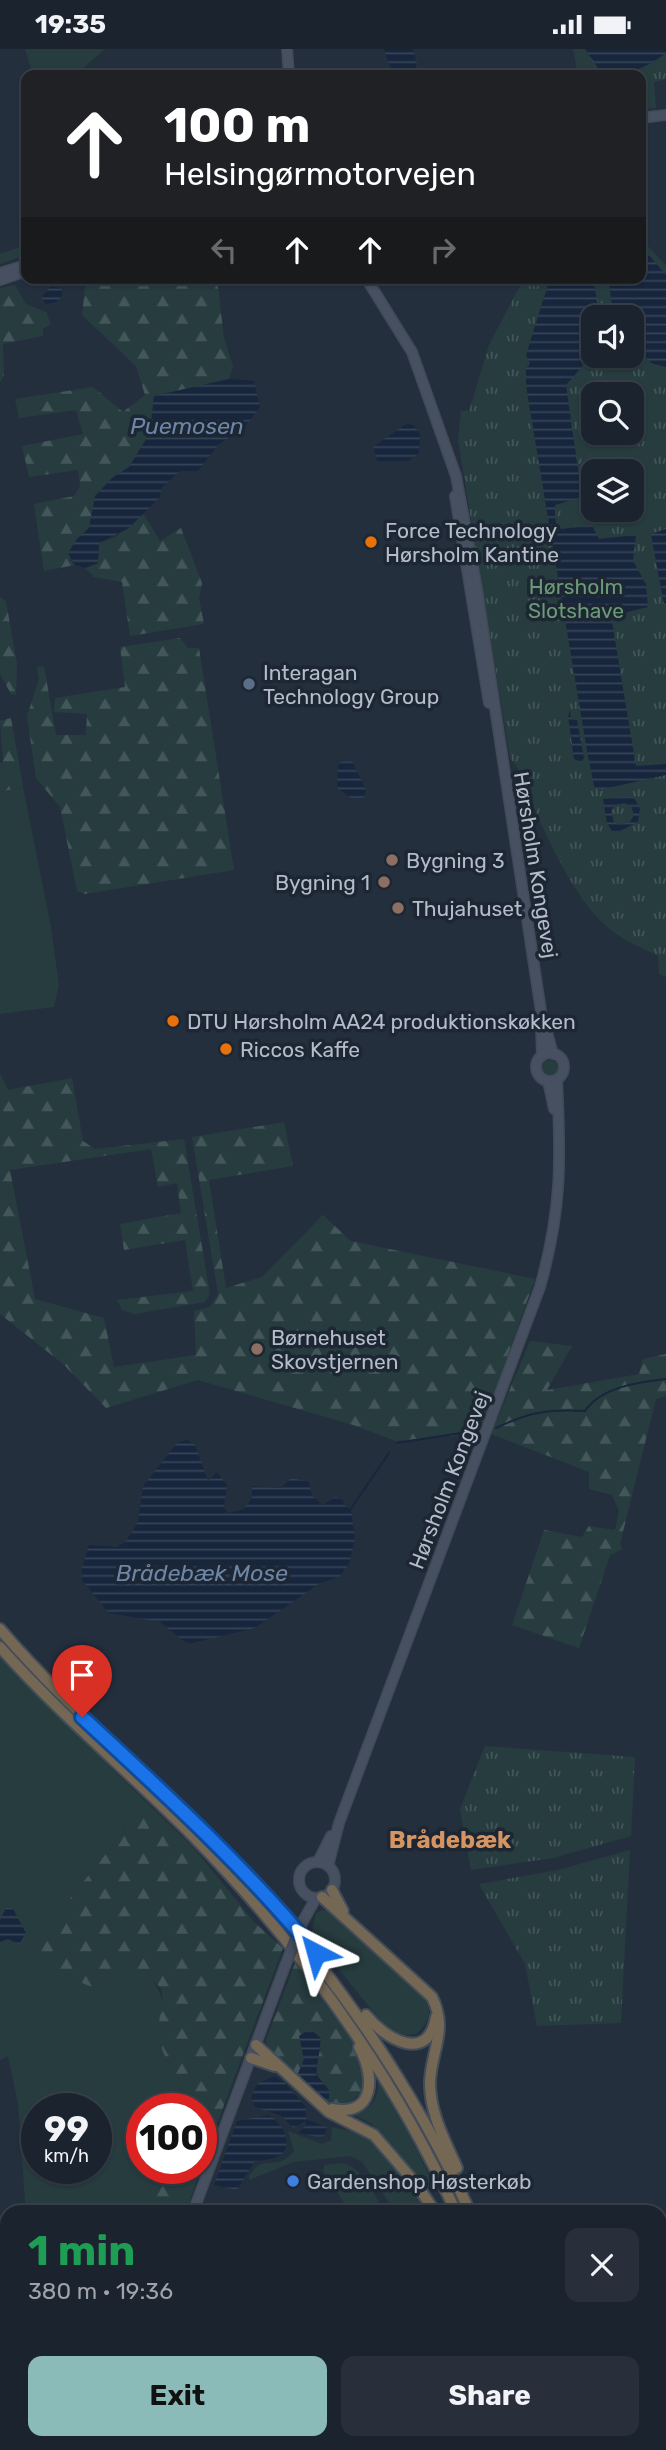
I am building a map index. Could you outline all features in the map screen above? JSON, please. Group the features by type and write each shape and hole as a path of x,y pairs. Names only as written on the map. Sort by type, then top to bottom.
{"highway":[{"path":"0,1629 73,1708 174,1803 286,1917 386,2037 408,2043 425,2038 434,2026 435,2003"},
{"path":"0,1647 57,1709 194,1837 314,1974 383,2073 433,2163 453,2205"},
{"path":"255,1887 324,1970 378,2043 420,2112 466,2205"},
{"path":"332,1890 350,1922"},
{"path":"315,1897 350,1922 426,1989 435,2003 440,2026 430,2082 433,2110 475,2205"},
{"path":"314,1974 364,2055 371,2079 366,2097 352,2108 333,2109 316,2102"},
{"path":"256,2045 316,2102 374,2135 417,2185 430,2205"},
{"path":"251,2058 280,2069"}],"main road":[{"path":"287,49 289,70"},
{"path":"646,117 666,115"},
{"path":"0,273 21,267"},
{"path":"0,280 21,273"},
{"name":"Hørsholm Kongevej","path":"370,284 412,352 430,396 466,523 547,1055"},
{"name":"Hørsholm Kongevej","path":"451,467 468,588 482,668 496,725"},
{"path":"468,588 474,595 489,665"},
{"path":"547,1055 559,1056 564,1065 563,1074 552,1081 537,1070 547,1055"},
{"name":"Hørsholm Kongevej","path":"323,1864 540,1287 559,1202 560,1141 552,1081"},
{"path":"196,2205 303,1921 315,1897 332,1890 335,1877 323,1864 307,1866 301,1873 301,1888 315,1897"}],"green space":[{"path":"25,49 104,50 81,70 31,70"},
{"path":"573,49 666,49 666,79 654,82 656,108 646,109 646,70 577,70"},
{"name":"Hørsholm Slotshave","path":"646,245 666,266 666,977 659,974 658,956 615,933 581,897 554,850 524,780 510,758 458,440 461,411 469,411 489,345 521,284 646,284"},
{"path":"21,247 21,257 0,264 0,254"},
{"path":"85,284 218,284 224,338 233,366 229,379 154,396 150,433 129,467 112,478 95,496 89,529 72,546 70,560 75,565 44,571 34,504 74,496 80,486 78,470 29,477 22,446 83,434 76,410 19,418 15,399 93,387 123,412 145,395 136,366 82,315"},
{"path":"15,285 26,304 46,312 51,324 43,329 43,336 3,344 4,375 0,383 0,288"},
{"path":"143,513 160,541 181,528 202,583 199,598 204,624 130,636 122,582 94,577 85,568 98,563 99,543 116,537"},
{"path":"0,597 6,601 17,664 16,695 11,694 0,674"},
{"path":"180,638 188,648 199,648 234,870 85,894 77,891 60,807 36,778 27,716 39,679 37,667 44,666 56,735 86,735 87,714 54,712 55,698 125,687 120,647"},
{"path":"11,718 23,787 0,792 0,763 3,762 0,721"},
{"path":"23,787 51,927 59,985 54,1007 0,1014 0,792"},
{"path":"547,1060 553,1060 558,1068 556,1074 547,1076 542,1071 542,1065"},
{"path":"0,1073 8,1090 72,1078 83,1141 95,1149 184,1139 210,1294 205,1302 135,1314 122,1310 117,1300 193,1291 185,1240 124,1250 120,1224 181,1213 177,1183 158,1187 151,1149 10,1170 35,1299 104,1318 114,1367 196,1355 194,1311 210,1307 218,1294 192,1137 284,1122 293,1166 209,1180 226,1288 262,1277 323,1215 351,1241 535,1279 480,1433 396,1441 353,1425 198,1380 106,1408 63,1364 0,1314"},
{"path":"530,1341 572,1346 547,1390 639,1374 643,1359 666,1354 666,1396 656,1399 620,1544 623,1549 610,1555 579,1648 512,1625 544,1530 582,1537 589,1526 615,1530 619,1511 612,1495 589,1489 589,1472 491,1434"},
{"path":"0,1653 49,1707 139,1795 121,1835 30,1948 149,1976 161,1995 160,2043 183,2086 180,2093 126,2093 126,2184 152,2184 150,2189 154,2205 26,2205 24,2184 112,2184 112,2093 21,2093 21,2146 18,2104 8,2056 0,2060"},
{"path":"485,1746 635,1757 631,1836 553,1858 471,1870 460,1809"},
{"path":"139,1795 193,1847 254,1922 283,1948 217,2124 217,2093 180,2093 183,2086 160,2043 162,1997 154,1982 122,1971 113,1985 95,1988 71,1977 30,1948 121,1835"},
{"path":"630,1850 621,2023 537,2026 525,1964 479,1884 558,1870"},
{"path":"322,1910 331,1911 349,1931 424,1995 429,2006 429,2016 416,2034 405,2035 388,2030 311,1935 316,1913"},
{"path":"295,1963 353,2042 362,2061 364,2089 342,2105 322,2099 286,2069 266,2040","holes":["321,2048 317,2071 329,2090 298,2074 304,2059 302,2052"]},
{"path":"378,2081 435,2187 427,2187 372,2124 354,2115 373,2103"},
{"path":"332,2127 353,2132 354,2128 386,2153 423,2205 390,2205 362,2162 350,2156 294,2162 249,2180 249,2175 258,2165 281,2161 294,2151 288,2131 322,2144 331,2140"},
{"path":"342,2163 356,2170 381,2205 345,2205 323,2171 324,2165"},
{"path":"152,2184 196,2184 188,2205 154,2205 150,2189"}],"water":[{"path":"384,49 413,49 417,63 415,70 391,70"},
{"path":"585,49 666,49 666,53 636,70 598,68"},
{"path":"646,253 666,275 666,367 651,363 644,355 644,305 612,305 609,284 646,284"},
{"path":"548,284 594,284 598,305 581,305 581,368 566,385 581,497 555,505 556,527 562,529 592,525 599,539 636,535 633,561 646,584 648,607 611,616 636,766 666,764 666,775 599,790 594,786 526,386 526,368 530,364 526,355"},
{"path":"51,287 62,288 62,295 57,302 46,304 41,297"},
{"name":"Puemosen","path":"229,379 254,381 260,407 245,427 219,444 198,471 180,471 161,488 160,497 129,528 99,543 98,563 85,568 75,565 68,553 77,539 89,528 95,496 112,478 129,467 150,433 154,396"},
{"path":"406,424 413,425 420,434 419,453 408,461 377,461 373,447"},
{"path":"666,529 666,605 664,605 651,534"},
{"path":"570,710 571,719 577,720 584,758 581,762 574,759 568,717"},
{"path":"343,760 352,761 366,790 364,799 351,798 337,788 338,766"},
{"path":"633,796 640,808 638,822 618,832 612,831 607,823 603,799","holes":["624,803 631,806 634,815 630,822 619,825 614,822 611,812 615,805"]},
{"name":"Brådebæk Mose","path":"187,1440 195,1445 208,1481 217,1472 227,1485 224,1507 228,1513 244,1509 252,1498 252,1486 281,1488 291,1478 309,1482 312,1496 323,1505 335,1497 343,1500 344,1505 351,1510 355,1539 349,1564 339,1577 320,1583 255,1628 192,1643 185,1642 160,1622 109,1613 82,1580 82,1568 89,1545 117,1547 126,1541 138,1522 143,1486 177,1443"},
{"path":"12,1907 26,1933 19,1944 8,1939 0,1942 0,1920 6,1908"},
{"path":"310,2029 321,2038 316,2075 329,2090 329,2099 321,2097 298,2074 304,2059 299,2036"},
{"path":"274,2076 284,2082 306,2107 306,2119 327,2127 323,2138 298,2133 306,2125 305,2121 293,2128 282,2116 255,2107 251,2097 257,2084"},
{"path":"269,2115 281,2127 287,2144 280,2156 254,2162 237,2190 214,2185 217,2184 217,2177 237,2121"}],"waterway":[{"path":"496,1428 539,1413 585,1411 601,1396 621,1387 666,1379"},
{"path":"397,1443 474,1431"},
{"path":"350,1510 389,1453"}],"place":[{"name":"Force Technology Hørsholm Kantine","path":"371,542"},
{"name":"Interagan Technology Group","path":"249,684"},
{"name":"Bygning 3","path":"392,860"},
{"name":"Bygning 1","path":"384,882"},
{"name":"Thujahuset","path":"398,908"},
{"name":"DTU Hørsholm AA24 produktionskøkken","path":"173,1021"},
{"name":"Riccos Kaffe","path":"226,1049"},
{"name":"Børnehuset Skovstjernen","path":"257,1349"},
{"name":"Gardenshop Høsterkøb","path":"293,2181"}],"district":[{"name":"Brådebæk","path":"450,1840"}],"route":[{"path":"82,1717 200,1829 286,1917 316,1953"}]}
